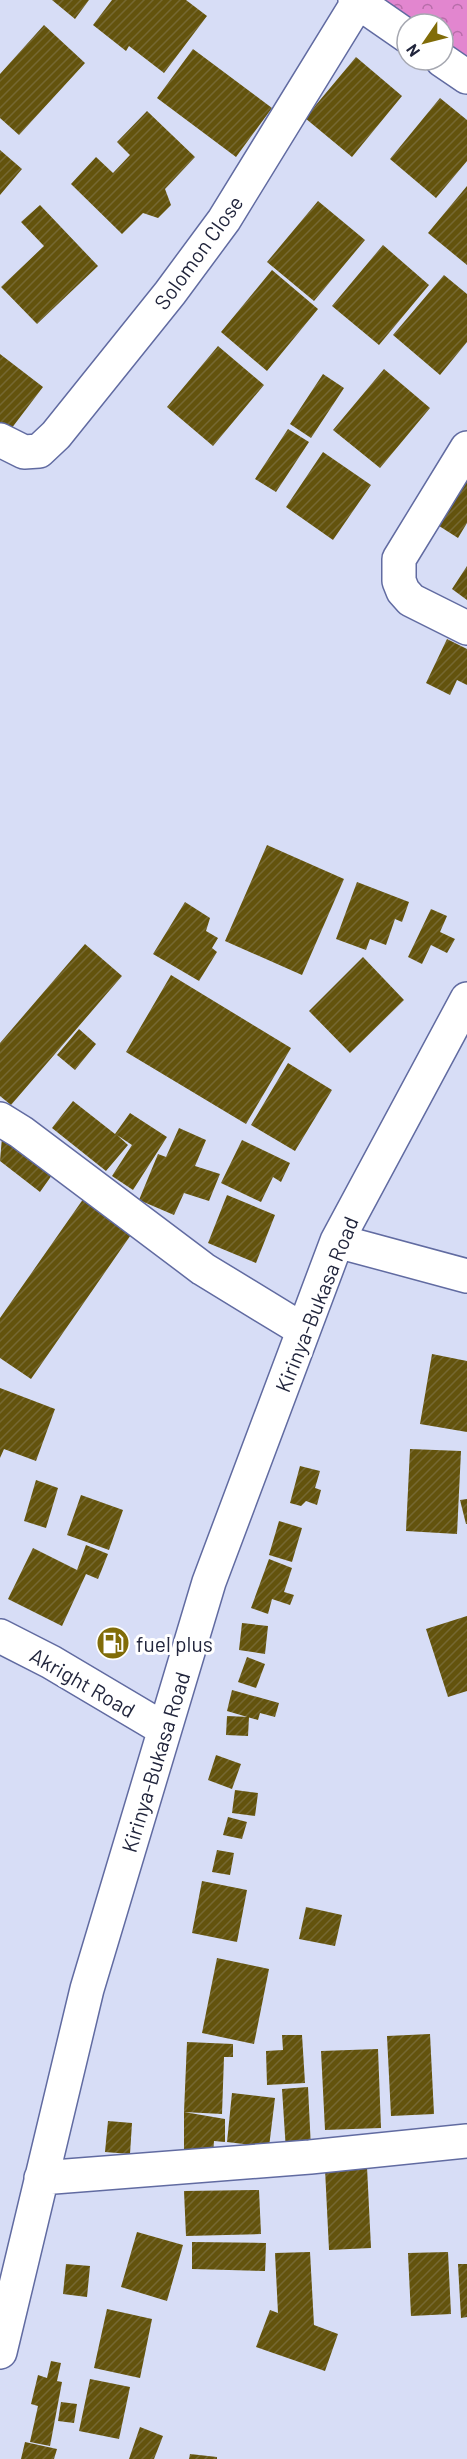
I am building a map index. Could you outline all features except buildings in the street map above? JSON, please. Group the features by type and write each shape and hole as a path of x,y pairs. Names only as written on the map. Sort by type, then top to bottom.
{"street":[{"path":"356,1 395,28"},
{"name":"Solomon Close","path":"0,440 24,452 39,451 56,435 170,293 224,220 356,1"},
{"path":"467,448 399,559 399,581 403,591 411,600 467,628"},
{"name":"Kirinya-Bukasa Road","path":"0,2352 87,1989 209,1582 337,1241 467,999"},
{"path":"0,1119 21,1132 203,1269 303,1330"},
{"path":"337,1241 467,1276"},
{"name":"Akright Road","path":"0,1636 51,1662 164,1729"},
{"path":"41,2178 310,2157 467,2141"}],"green space":[{"path":"376,0 467,0 467,57 455,50 455,12 395,12"}],"place":[{"name":"fuel plus","path":"113,1643"}]}
